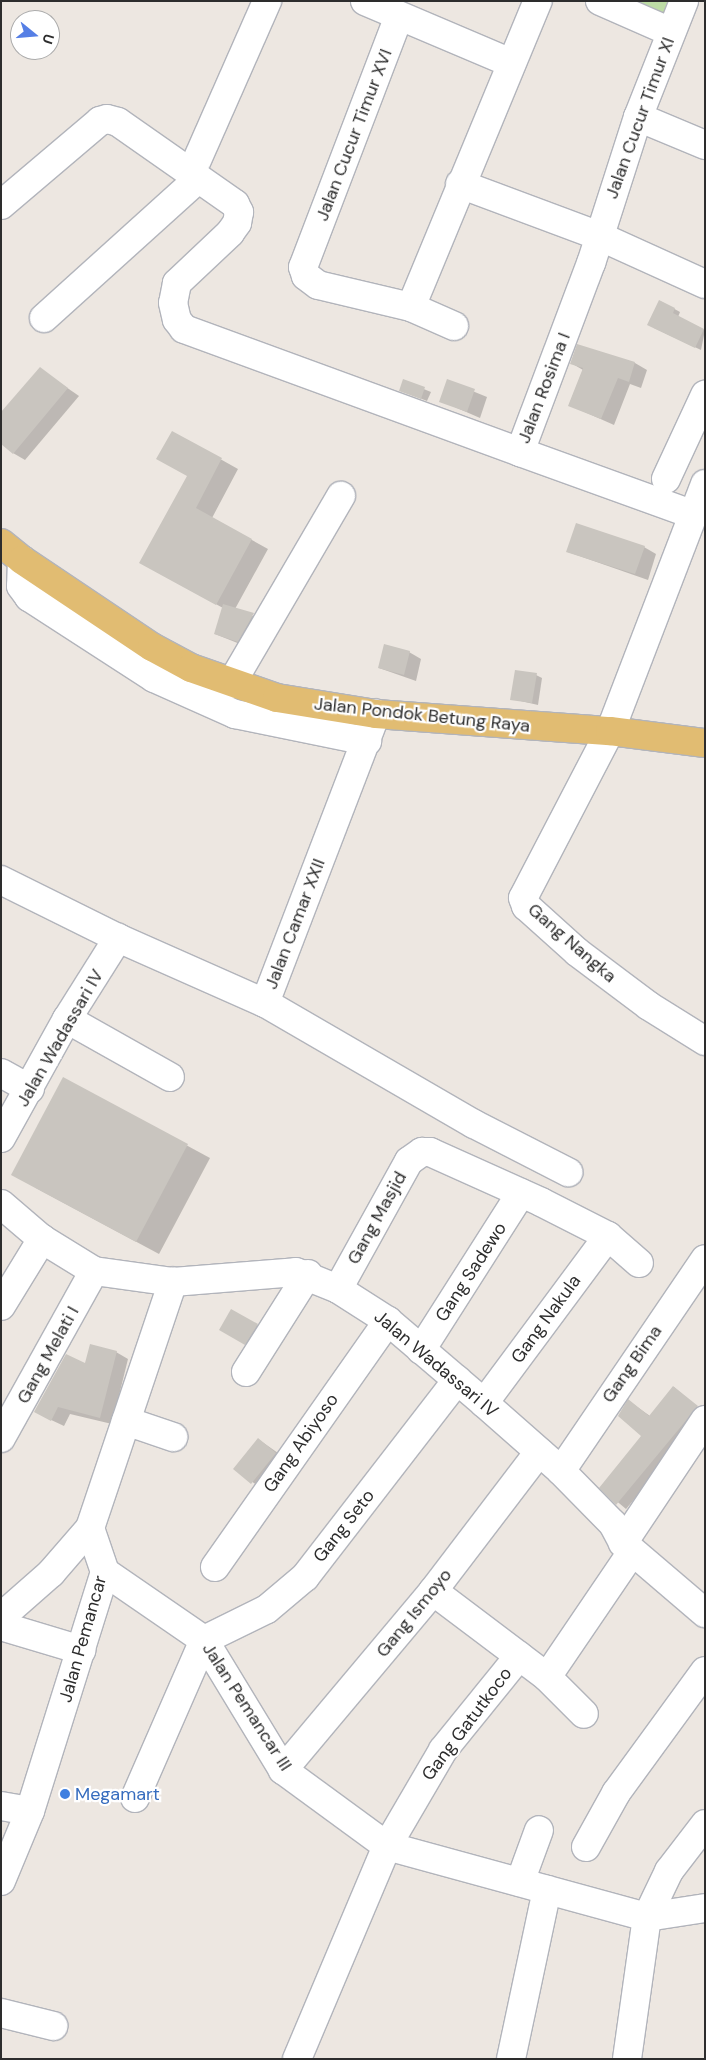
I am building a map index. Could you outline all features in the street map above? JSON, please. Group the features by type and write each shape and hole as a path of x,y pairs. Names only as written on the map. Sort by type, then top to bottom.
{"main road":[{"name":"Jalan Pondok Betung Raya","path":"1,543 22,560 127,632 191,668 231,684 287,700 376,714 610,732 705,743"}],"street":[{"path":"44,318 198,170 267,1"},
{"path":"365,1 511,63"},
{"path":"454,326 412,307 460,184 538,1"},
{"path":"600,1 671,32"},
{"name":"Jalan Cucur Timur XI","path":"599,236 638,117 684,1"},
{"name":"Jalan Cucur Timur XVI","path":"399,16 303,267 306,276 318,285 412,307"},
{"path":"638,117 705,144"},
{"path":"1,205 100,122 107,119 118,122 198,170 235,204 239,212 237,223 230,233 177,283 173,303 177,320 184,329 520,452"},
{"path":"460,184 599,236 705,284"},
{"name":"Jalan Rosima I","path":"599,236 520,452 691,514"},
{"path":"666,479 705,395"},
{"path":"610,732 691,514 705,484"},
{"path":"231,684 341,496"},
{"path":"22,560 21,586 29,597 154,678 235,714 367,741"},
{"name":"Jalan Camar XXII","path":"1,880 118,938 264,1003 376,714"},
{"name":"Gang Nangka","path":"610,732 524,890 524,901 577,952 648,1006 705,1041"},
{"name":"Jalan Wadassari IV","path":"1,1138 30,1089 67,1019 118,938"},
{"path":"264,1003 474,1124 568,1172"},
{"path":"67,1019 170,1077"},
{"path":"1,1073 30,1089"},
{"name":"Gang Masjid","path":"338,1289 409,1161 422,1152 430,1152 521,1193"},
{"path":"521,1193 608,1236 639,1263"},
{"name":"Gang Sadewo","path":"420,1350 521,1193"},
{"name":"Jalan Wadassari IV","path":"1,1204 42,1239 94,1271 173,1282 281,1271 308,1274 338,1289 388,1321 484,1403 561,1471 612,1524 627,1548 705,1613"},
{"name":"Gang Nakula","path":"484,1403 608,1236"},
{"path":"1,1306 42,1239"},
{"name":"Gang Bima","path":"561,1471 705,1259"},
{"name":"Gang Melati I","path":"1,1438 94,1271"},
{"path":"246,1372 308,1274"},
{"path":"1,1618 51,1573 90,1528 173,1282"},
{"name":"Gang Abiyoso","path":"215,1567 388,1321"},
{"name":"Gang Seto","path":"204,1640 267,1609 304,1577 457,1380"},
{"path":"547,1677 705,1420"},
{"path":"126,1421 173,1437"},
{"name":"Gang Ismoyo","path":"283,1770 433,1591 538,1452"},
{"name":"Jalan Pemancar","path":"1,1881 30,1811 105,1572 90,1528"},
{"name":"Jalan Pemancar III","path":"105,1572 204,1640 283,1770 387,1846 647,1918"},
{"path":"433,1591 547,1677 584,1714"},
{"path":"1,1626 81,1650"},
{"path":"134,1798 204,1640"},
{"name":"Gang Gatutkoco","path":"296,2059 387,1846 443,1750 519,1656"},
{"path":"586,1847 616,1793 705,1671"},
{"path":"1,1806 30,1811"},
{"path":"627,2059 647,1918 669,1871 705,1824"},
{"path":"520,1882 539,1830"},
{"path":"511,2059 547,1890"},
{"path":"647,1918 705,1908"},
{"path":"1,2013 53,2026"}],"green space":[{"path":"607,1 685,1 673,29"}],"building":[{"path":"659,300 675,308 673,313 704,329 695,348 647,325"},
{"path":"577,344 635,362 629,382 618,378 601,419 568,406 583,368 570,364"},
{"path":"40,367 68,388 13,454 1,444 1,412"},
{"path":"403,379 425,387 421,399 399,391"},
{"path":"447,379 475,389 467,412 439,402"},
{"path":"172,431 222,458 196,508 252,539 216,605 139,563 187,476 156,459"},
{"path":"576,523 645,546 635,574 566,552"},
{"path":"223,604 254,613 238,642 214,634"},
{"path":"384,644 410,651 404,675 378,668"},
{"path":"515,670 537,673 532,703 510,700"},
{"path":"63,1077 188,1144 136,1242 11,1175"},
{"path":"231,1309 258,1324 245,1345 219,1330"},
{"path":"90,1344 117,1351 100,1418 58,1407 51,1421 34,1412 66,1354 85,1363"},
{"path":"673,1386 698,1406 616,1505 599,1488 641,1436 618,1416 628,1399 649,1416"},
{"path":"258,1438 276,1453 251,1484 233,1469"}],"place":[{"name":"Megamart","path":"65,1794"}]}
